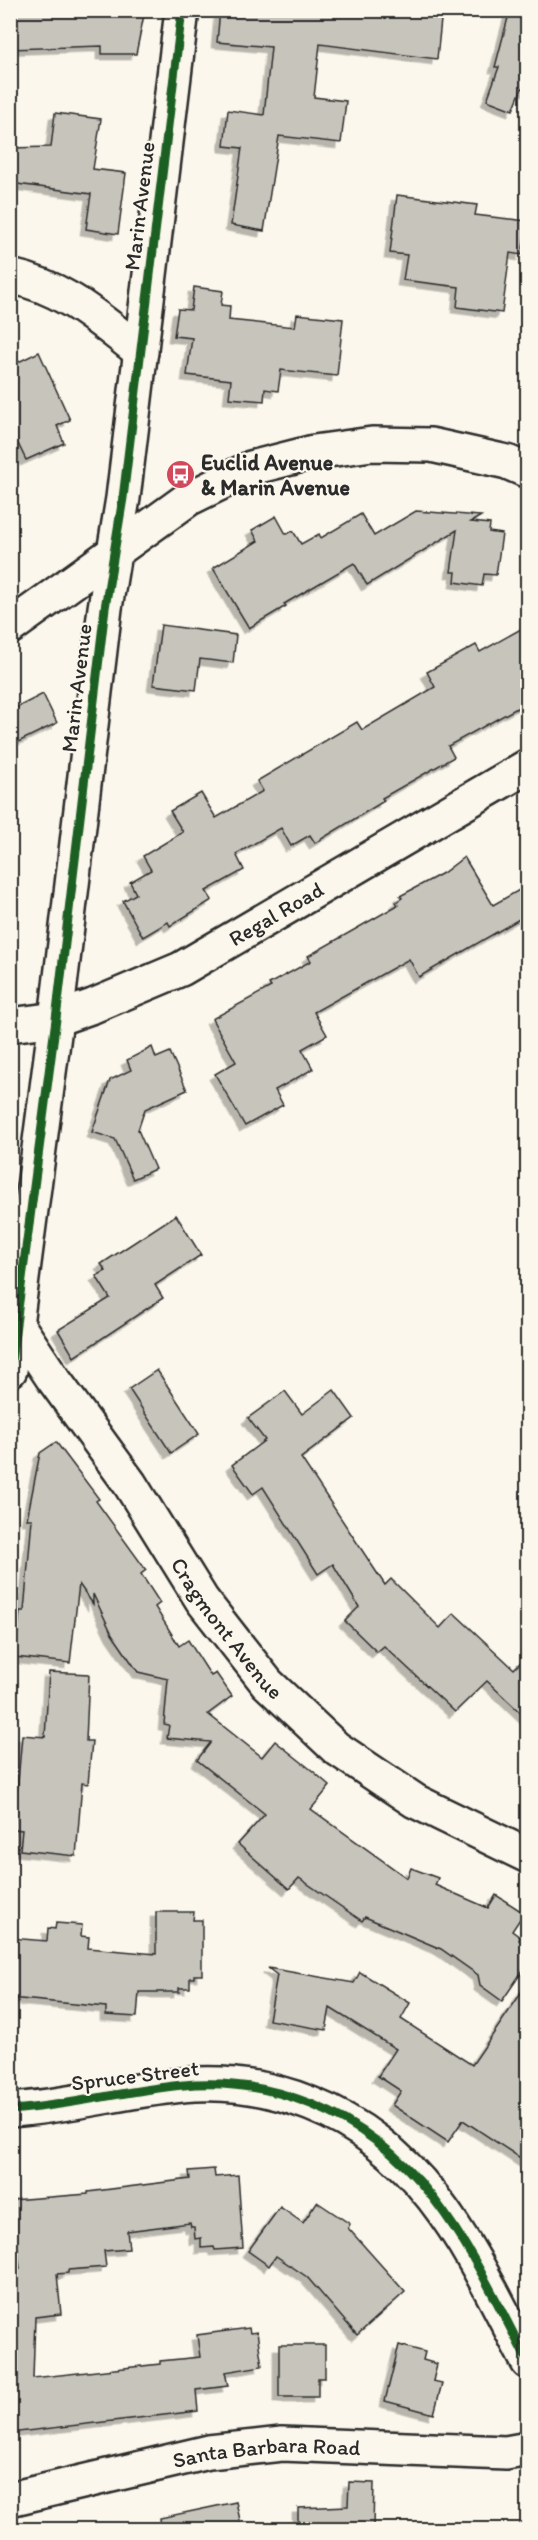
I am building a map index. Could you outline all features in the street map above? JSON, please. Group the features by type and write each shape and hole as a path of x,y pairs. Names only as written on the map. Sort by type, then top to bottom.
{"street":[{"name":"Marin Avenue","path":"10,1370 13,1318 56,1019 105,608 141,352 183,10"},
{"path":"10,276 33,280 62,292 141,352"},
{"path":"10,627 188,499 251,468 314,452 372,444 431,445 507,462 528,471"},
{"name":"Regal Road","path":"10,1025 56,1019 181,969 528,766"},
{"name":"Cragmont Avenue","path":"13,1318 52,1377 130,1484 202,1600 267,1683 336,1748 415,1801 528,1856"},
{"name":"Spruce Street","path":"10,2110 195,2084 244,2085 283,2093 329,2111 392,2152 414,2172 451,2222 480,2269 528,2362"},
{"name":"Santa Barbara Road","path":"10,2499 209,2452 282,2444 506,2452 528,2449"}],"building":[{"path":"10,10 145,10 136,54 102,54 102,46 10,49"},
{"path":"220,10 442,10 437,59 320,44 314,97 346,101 341,143 279,136 264,231 231,225 242,148 224,146 228,110 264,115 271,47 217,42"},
{"path":"510,10 528,10 528,90 522,88 513,110 487,100 499,67 495,67"},
{"path":"55,113 101,119 93,169 126,173 118,234 86,229 91,194 10,183 10,148 51,147"},
{"path":"397,195 477,205 475,215 527,221 522,255 510,253 502,313 457,307 459,287 403,280 407,255 390,253"},
{"path":"194,287 223,291 221,305 230,306 229,320 295,327 297,314 343,319 337,376 281,370 278,391 265,389 264,401 229,398 231,380 187,375 192,338 174,336 178,309 191,310"},
{"path":"39,352 70,420 57,426 64,443 26,460 10,427 10,366"},
{"path":"416,511 481,516 471,522 490,524 489,532 502,534 496,575 484,574 482,586 455,582 456,572 451,572 457,530 367,585 354,563 284,604 286,606 249,628 213,568 258,541 252,530 276,516 286,534 293,531 301,544 319,534 321,538 361,514 374,536"},
{"path":"161,625 236,635 233,663 200,659 196,690 153,685"},
{"path":"528,625 528,702 448,746 454,757 382,798 384,801 315,843 310,835 291,846 281,828 236,854 244,870 206,891 212,900 170,926 168,922 143,937 123,901 136,894 130,882 151,870 143,856 183,832 170,811 201,793 216,818 263,791 257,781 357,722 362,730 435,687 427,672 476,645 480,652"},
{"path":"43,694 57,723 10,746 10,711"},
{"path":"464,857 493,905 528,885 528,914 419,977 409,959 314,1012 327,1035 302,1049 313,1069 275,1090 283,1105 245,1126 215,1074 236,1062 212,1019 271,987 269,984 311,961 308,956 398,905 396,902 402,898 400,896 443,873"},
{"path":"152,1047 156,1058 170,1052 187,1090 145,1109 138,1130 155,1169 133,1179 115,1139 92,1132 110,1080 131,1070 127,1060"},
{"path":"176,1215 201,1255 155,1285 163,1298 74,1357 58,1330 110,1298 96,1276 106,1271 101,1264"},
{"path":"157,1370 199,1434 171,1453 129,1389"},
{"path":"334,1390 354,1418 301,1458 385,1585 391,1579 440,1628 454,1613 514,1669 528,1655 528,1720 487,1681 455,1712 384,1646 377,1652 345,1621 359,1607 333,1564 318,1574 263,1487 253,1494 232,1465 265,1440 248,1418 285,1391 302,1414"},
{"path":"56,1442 99,1499 96,1501 146,1570 141,1574 160,1603 155,1607 179,1646 188,1640 211,1676 216,1673 232,1696 208,1714 262,1757 275,1741 314,1772 330,1786 311,1809 407,1878 411,1868 438,1878 435,1885 488,1908 496,1895 524,1913 512,1931 528,1946 528,1963 502,2001 480,1985 478,1975 441,1949 365,1917 362,1921 299,1878 289,1889 238,1844 265,1814 197,1760 211,1742 167,1738 169,1725 164,1724 168,1679 138,1672 112,1634 93,1594 93,1604 79,1584 70,1663 15,1657 20,1611 24,1611 32,1519 27,1519 40,1453"},
{"path":"49,1672 89,1674 86,1741 92,1741 88,1784 82,1783 76,1856 20,1850 22,1830 14,1829 22,1735 45,1737"},
{"path":"156,1912 194,1912 193,1920 202,1920 202,1975 194,1975 194,1978 190,1978 190,1988 179,1988 179,1992 139,1992 137,2017 106,2015 106,2007 10,1998 10,1938 47,1941 48,1928 55,1929 56,1923 82,1925 81,1936 89,1937 88,1948 156,1954"},
{"path":"268,1968 354,1983 360,1972 410,2003 401,2019 472,2065 528,1983 528,2163 463,2120 448,2142 392,2105 401,2091 378,2076 396,2049 330,2008 326,2030 269,2020 277,1975"},
{"path":"214,2169 215,2177 238,2175 243,2248 215,2250 214,2247 201,2248 201,2238 195,2239 194,2227 191,2227 190,2223 127,2231 129,2249 104,2251 106,2267 68,2270 68,2273 57,2274 61,2314 35,2317 33,2378 160,2364 160,2361 200,2357 197,2335 249,2328 250,2333 257,2332 262,2366 225,2372 228,2386 196,2390 198,2411 10,2433 10,2270 20,2269 12,2200 88,2194 88,2192 190,2179 189,2171"},
{"path":"317,2202 350,2224 348,2228 405,2292 357,2335 307,2277 276,2256 269,2266 248,2251 280,2207 303,2223"},
{"path":"279,2345 325,2345 325,2378 318,2378 318,2397 279,2397"},
{"path":"399,2345 425,2352 423,2360 437,2364 433,2381 442,2383 434,2414 385,2401"},
{"path":"349,2482 374,2483 373,2529 298,2529 298,2508 348,2506"},
{"path":"236,2502 242,2529 161,2529 160,2518"}],"cycle path":[{"path":"10,1370 56,1019 105,608 123,498 182,10"},
{"path":"10,2110 195,2084 225,2084 254,2088 283,2094 311,2104 352,2124 387,2149 417,2179 443,2211 466,2247 528,2362"}],"place":[{"name":"Euclid Avenue & Marin Avenue","path":"180,475"}]}
